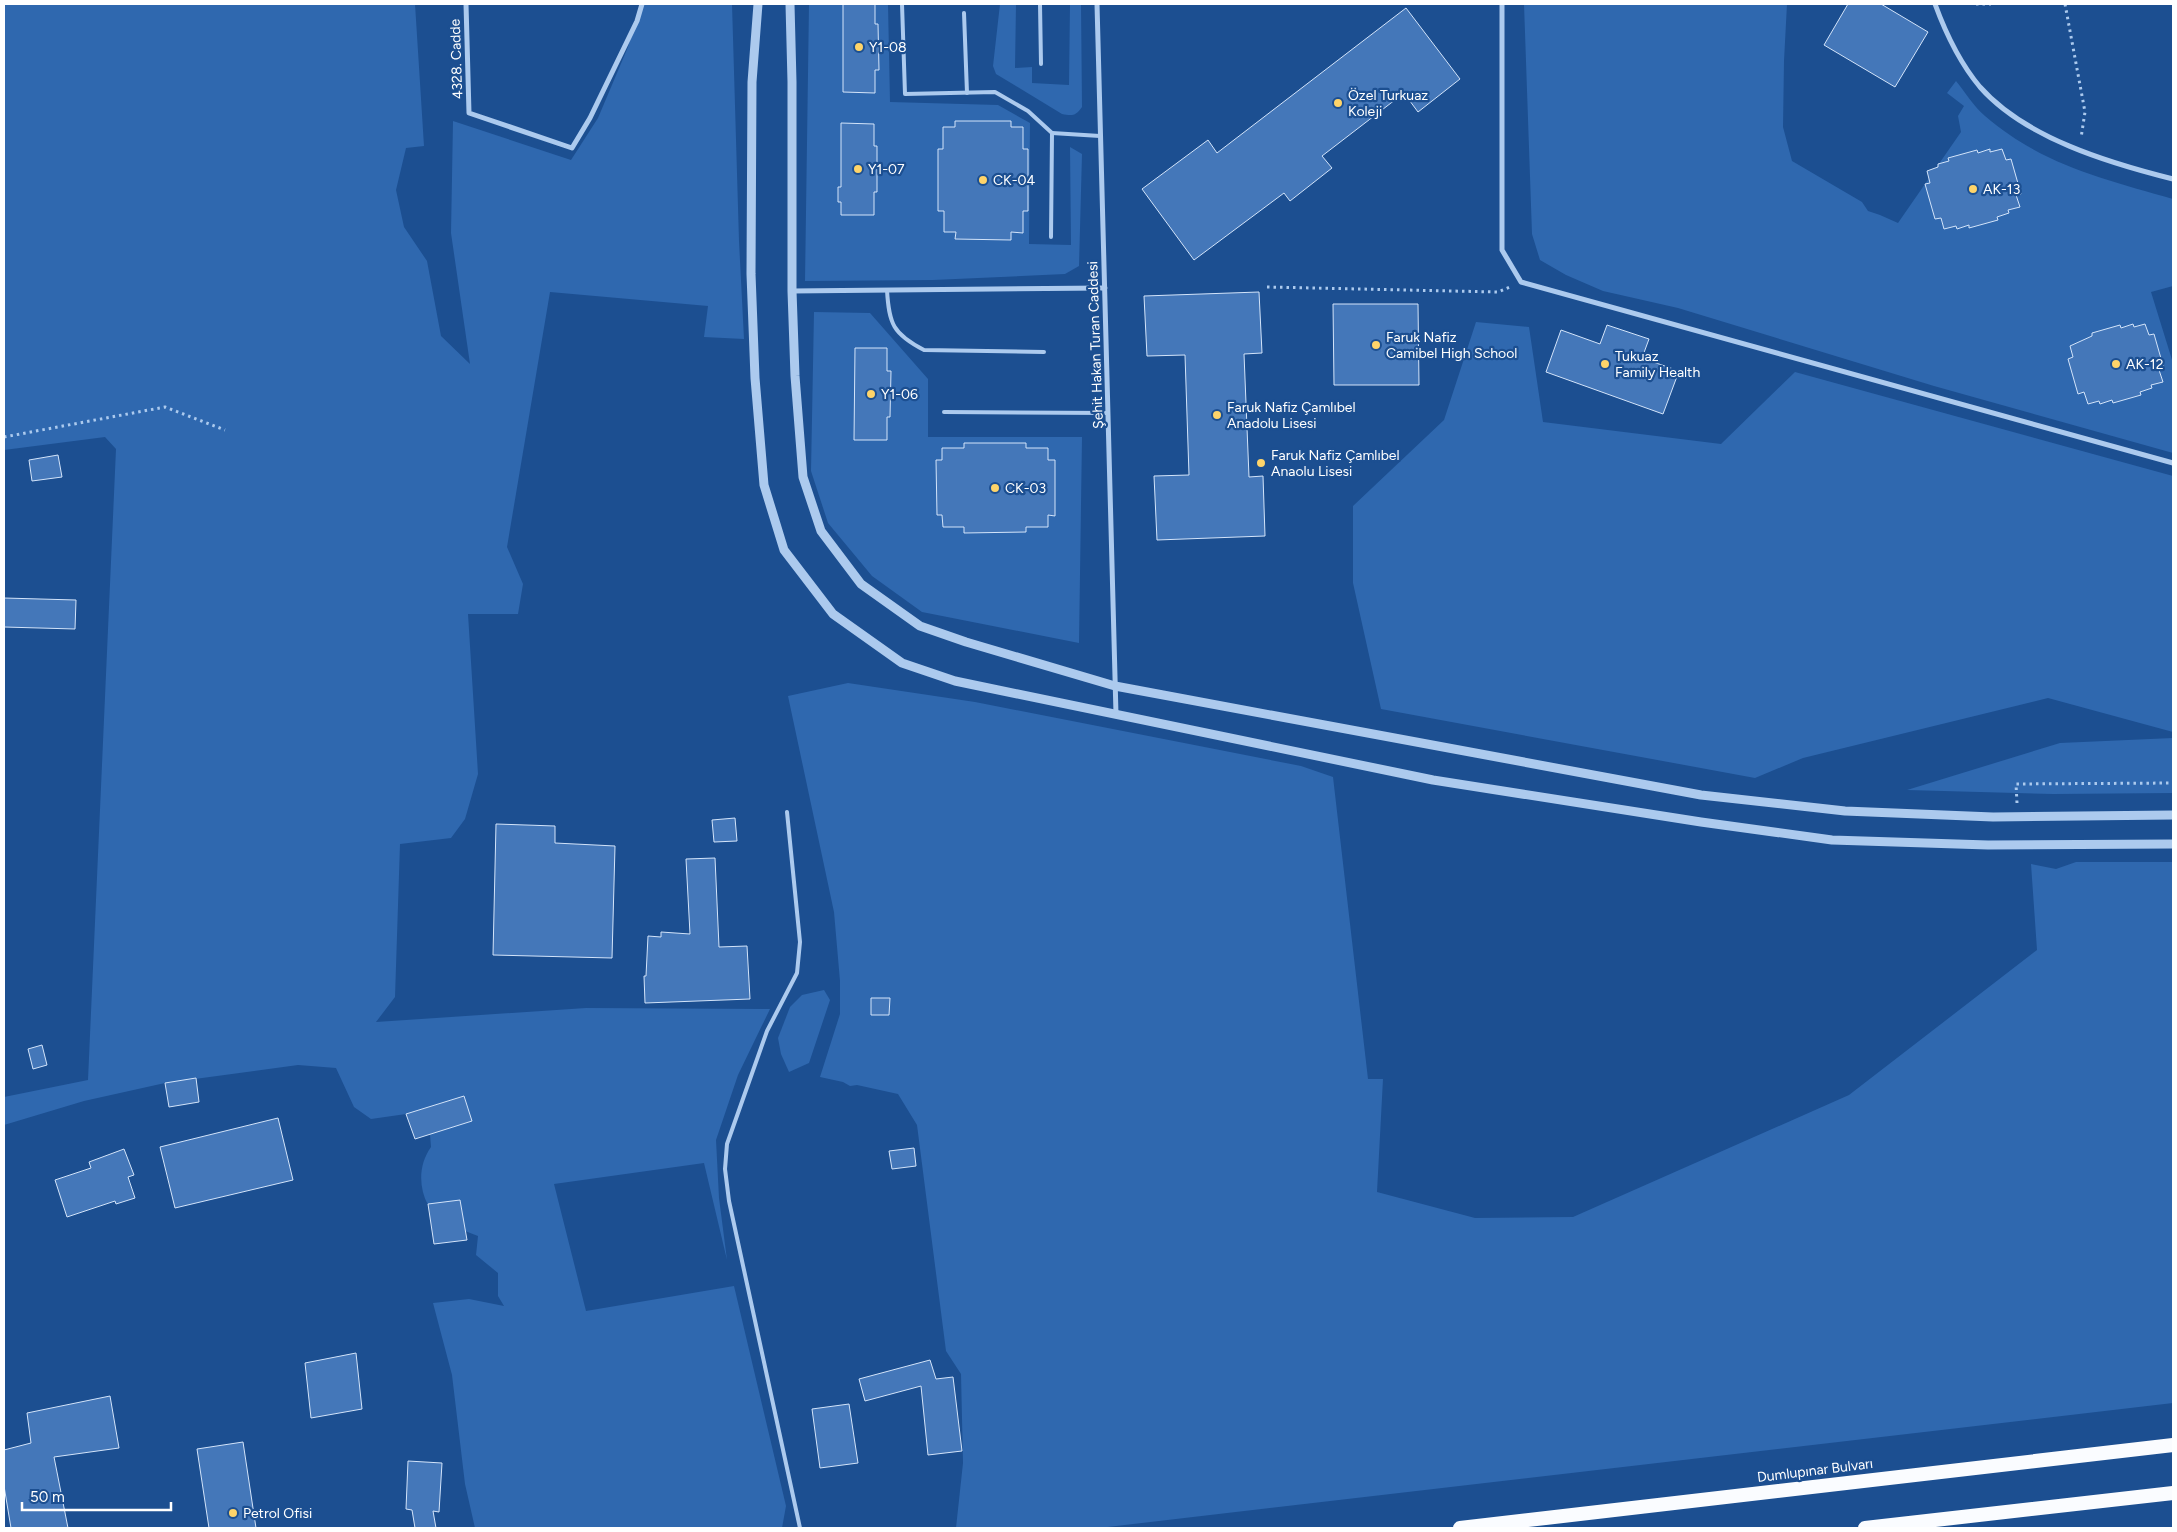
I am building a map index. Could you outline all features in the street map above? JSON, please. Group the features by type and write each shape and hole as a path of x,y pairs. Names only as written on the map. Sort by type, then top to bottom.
{"highway":[{"name":"Dumlupınar Bulvarı","path":"1460,1528 2173,1445"},
{"path":"1865,1528 2173,1493"}],"street":[{"name":"4328. Cadde","path":"466,4 469,113 572,148 590,118 637,21 642,4"},
{"path":"758,4 752,102 751,274 755,378 764,485 784,550 833,614 902,663 955,682 1433,780 1701,822 1832,840 1988,846 2173,844"},
{"path":"790,4 792,291 795,376 803,477 821,531 861,584 920,626 966,642 1115,686 1701,795 1845,812 2018,817 2173,815"},
{"name":"Şehit Hakan Turan Caddesi","path":"1097,4 1116,714"},
{"path":"1502,4 1502,250 1522,282 2173,463"},
{"path":"1935,4 1947,36 1960,60 1981,88 2010,113 2038,132 2079,149 2137,170 2173,179"},
{"path":"792,291 1105,288"}],"lane":[{"path":"902,4 905,94 995,92 1028,111 1052,133 1100,136"},
{"path":"1040,4 1041,64"},
{"path":"964,13 968,93"},
{"path":"1051,237 1052,133"},
{"path":"887,290 888,317 908,342 924,350 1044,352"},
{"path":"944,412 1108,413"},
{"path":"787,812 800,942 797,972 767,1031 727,1144 725,1169 729,1201 800,1528"}],"path":[{"path":"1976,4 1991,4"},
{"path":"2065,4 2085,112 2079,149"},
{"path":"1267,287 1498,292 1522,282"},
{"path":"4,437 165,407 225,430"},
{"path":"2018,817 2016,784 2173,783"}],"shaded area":[{"path":"4,4 415,4 424,146 406,148 396,190 404,227 427,261 441,336 470,364 451,233 453,121 571,160 598,118 628,47 640,4 732,4 744,339 704,337 708,306 550,292 507,547 523,584 518,614 468,614 478,774 465,819 451,838 400,844 395,997 376,1022 586,1008 770,1009 738,1075 716,1140 719,1198 727,1260 704,1163 554,1184 586,1311 734,1286 786,1506 782,1528 475,1528 465,1484 452,1375 433,1303 469,1299 504,1306 498,1296 498,1273 476,1255 478,1236 465,1231 460,1200 428,1205 421,1183 422,1168 431,1147 430,1134 472,1121 464,1096 406,1114 371,1119 354,1107 336,1068 298,1065 165,1083 84,1101 4,1125 4,1097 88,1080 116,449 105,437 4,450"},
{"path":"809,4 888,4 890,102 998,105 1030,123 1029,244 1071,245 1070,147 1082,154 1079,266 1065,274 933,280 805,281"},
{"path":"1000,4 1016,4 1015,68 1032,67 1032,83 1069,85 1070,4 1081,4 1082,107 1076,114 1062,114 996,74 993,66"},
{"path":"1524,4 1787,4 1783,127 1792,161 1862,202 1868,211 1898,223 1961,132 1958,116 1964,106 1947,93 1956,81 1981,112 2007,133 2051,159 2098,177 2173,199 2173,286 2151,292 2173,363 2173,453 1934,386 1678,308 1603,291 1566,275 1540,260 1532,234"},
{"path":"814,312 870,313 928,379 928,437 1082,437 1079,643 922,612 872,576 828,523 811,471"},
{"path":"1476,322 1529,327 1543,422 1721,444 1795,372 2173,476 2173,732 2048,698 1803,758 1755,778 1381,709 1353,583 1353,506 1444,420"},
{"path":"848,683 975,702 1301,766 1333,777 1368,1079 1383,1079 1377,1192 1475,1218 1573,1217 1849,1095 2037,950 2031,864 2056,869 2076,862 2173,862 2173,1403 1099,1528 956,1528 963,1463 961,1374 946,1351 917,1125 898,1094 857,1085 850,1086 843,1082 820,1077 840,1014 840,981 834,912 788,696"},
{"path":"2173,738 2173,793 2053,794 1907,790 2060,743"},
{"path":"824,990 830,1000 809,1063 789,1072 781,1054 778,1038 790,1007 802,995"}],"building":[{"name":"Y1-08","path":"843,4 875,4 875,24 878,24 879,70 875,70 875,93 843,92"},
{"path":"1848,4 1881,4 1928,32 1895,87 1824,45"},
{"name":"Özel Turkuaz Koleji","path":"1406,8 1460,79 1418,112 1404,93 1322,156 1332,168 1290,201 1284,193 1194,260 1142,189 1208,140 1217,153"},
{"name":"CK-04","path":"955,121 1011,121 1011,127 1023,127 1023,149 1028,149 1028,211 1023,211 1023,233 1011,232 1011,240 955,239 956,232 944,232 944,211 938,211 938,149 943,149 943,127 955,127"},
{"name":"Y1-07","path":"841,123 874,124 874,146 877,146 877,192 874,192 874,215 841,215 841,202 838,202 838,187 841,187"},
{"name":"AK-13","path":"1990,149 1990,152 2002,149 2006,160 2011,159 2021,194 2016,195 2020,207 2008,210 2009,213 1997,217 1998,220 1969,228 1969,225 1957,229 1956,226 1944,229 1941,218 1935,219 1925,184 1930,183 1927,171 1938,167 1938,164 1949,161 1948,158 1977,150 1978,153"},
{"name":"Faruk Nafiz Çamlıbel Anadolu Lisesi","path":"1259,292 1262,353 1244,354 1249,477 1263,476 1265,536 1157,540 1154,476 1189,475 1185,355 1147,356 1144,296"},
{"name":"Faruk Nafiz Camibel High School","path":"1333,304 1418,304 1419,385 1334,385"},
{"name":"AK-12","path":"2133,324 2134,327 2145,324 2149,335 2154,334 2164,369 2159,370 2163,382 2151,385 2152,388 2140,392 2141,395 2113,403 2112,400 2100,404 2099,401 2088,404 2084,392 2078,394 2068,359 2073,357 2070,346 2092,336 2092,333 2120,325 2121,328"},
{"name":"Tukuaz Family Health","path":"1607,325 1649,339 1642,358 1679,371 1663,414 1546,372 1561,330 1600,344"},
{"name":"Y1-06","path":"855,348 887,348 887,371 891,371 890,417 887,417 887,440 854,440"},
{"name":"CK-03","path":"964,443 1026,443 1026,448 1048,448 1048,460 1055,460 1055,516 1048,515 1048,527 1026,527 1026,532 964,533 964,527 943,527 942,515 937,515 936,460 942,460 942,448 964,448"},
{"path":"58,455 62,477 32,481 29,460"},
{"path":"4,598 76,600 75,629 4,627"},
{"path":"735,818 737,841 714,842 712,820"},
{"path":"496,824 555,826 555,843 615,846 612,958 493,955"},
{"path":"715,858 719,947 747,946 750,999 645,1003 644,976 646,976 648,936 661,937 661,932 690,934 686,859"},
{"path":"871,998 890,998 889,1015 871,1015"},
{"path":"42,1045 47,1065 33,1069 28,1049"},
{"path":"196,1078 199,1102 169,1107 165,1083"},
{"path":"464,1096 472,1121 415,1139 406,1114"},
{"path":"278,1118 293,1180 175,1208 160,1147"},
{"path":"914,1148 916,1166 892,1169 889,1151"},
{"path":"124,1149 134,1175 128,1177 135,1198 116,1204 115,1201 67,1217 55,1180 91,1168 89,1162"},
{"path":"460,1200 467,1240 434,1244 428,1204"},
{"path":"356,1353 362,1409 311,1418 305,1363"},
{"path":"930,1360 936,1379 953,1377 962,1451 928,1455 921,1386 865,1401 859,1379"},
{"path":"110,1396 119,1448 54,1457 68,1528 11,1528 4,1486 4,1450 31,1443 27,1413"},
{"path":"849,1404 858,1463 820,1468 812,1409"},
{"path":"243,1442 256,1528 209,1528 197,1449"},
{"path":"408,1461 442,1463 439,1512 433,1511 436,1528 415,1528 412,1510 406,1509"}],"place":[{"name":"Y1-08","path":"859,47"},
{"name":"Özel Turkuaz Koleji","path":"1338,103"},
{"name":"Y1-07","path":"858,169"},
{"name":"CK-04","path":"983,180"},
{"name":"AK-13","path":"1973,189"},
{"name":"Faruk Nafiz Camibel High School","path":"1376,345"},
{"name":"Tukuaz Family Health","path":"1605,364"},
{"name":"AK-12","path":"2116,364"},
{"name":"Y1-06","path":"871,394"},
{"name":"Faruk Nafiz Çamlıbel Anadolu Lisesi","path":"1217,415"},
{"name":"Faruk Nafiz Çamlıbel Anaolu Lisesi","path":"1261,463"},
{"name":"CK-03","path":"995,488"},
{"name":"Petrol Ofisi","path":"233,1513"}]}
